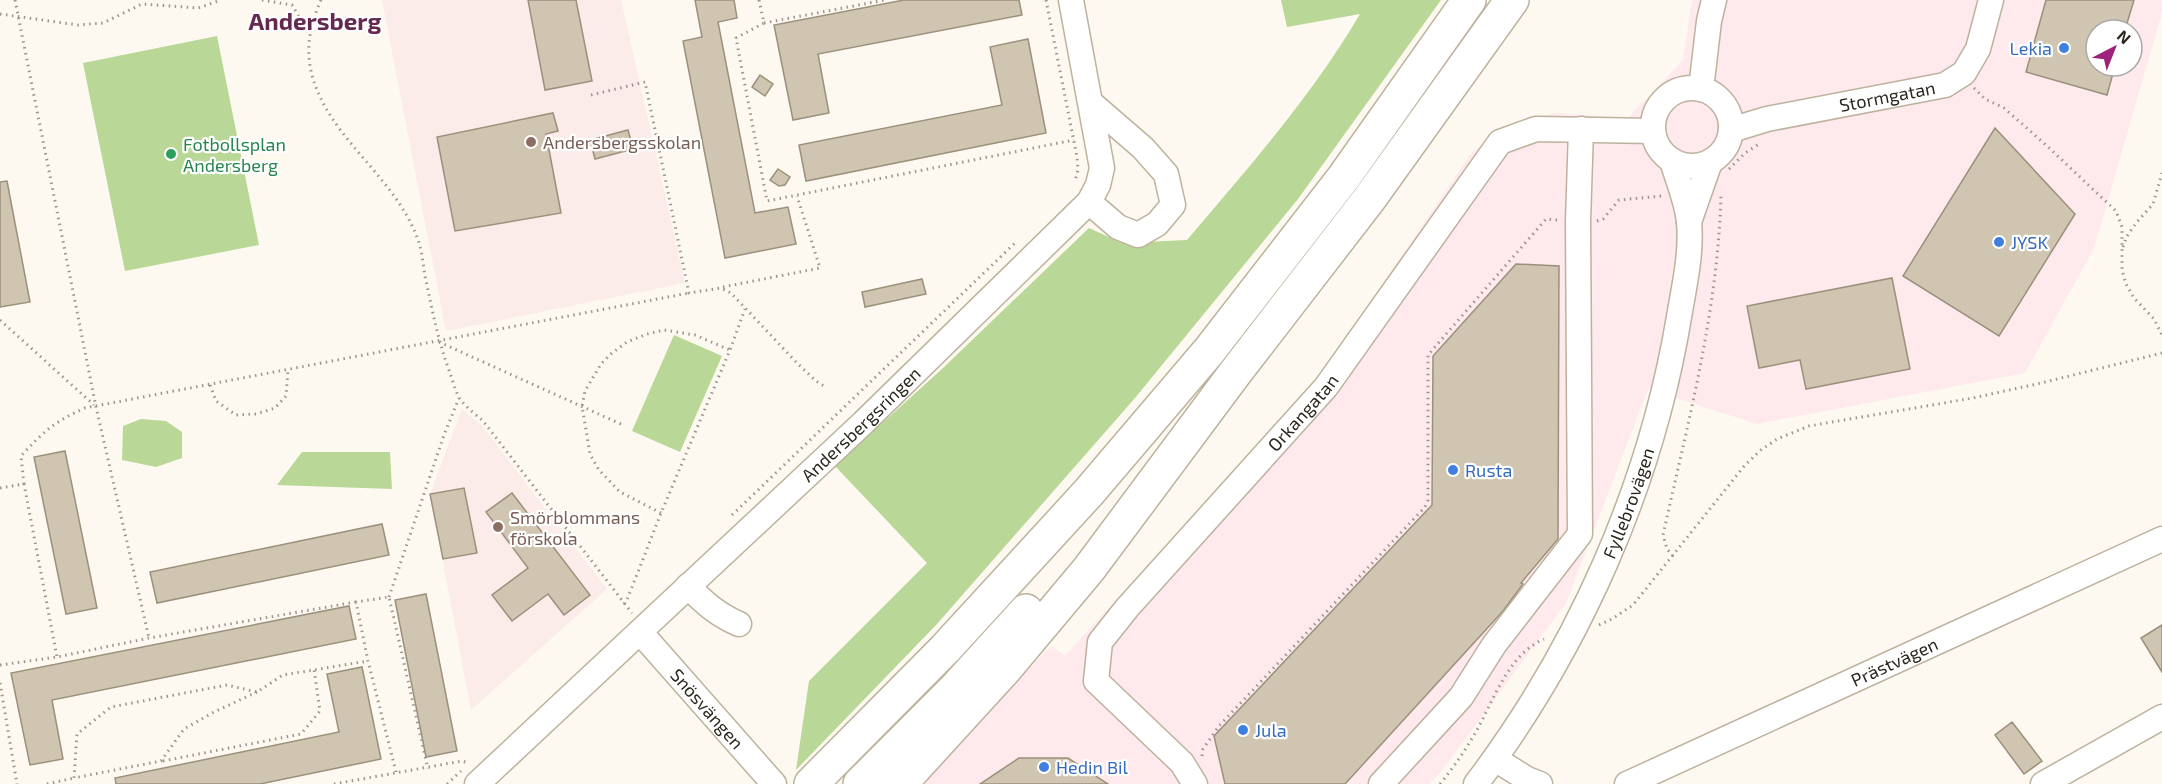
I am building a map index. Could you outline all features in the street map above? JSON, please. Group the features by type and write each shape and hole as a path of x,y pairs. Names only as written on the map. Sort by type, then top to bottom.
{"highway":[{"path":"812,784 945,650 1089,492 1209,351 1344,177 1469,0"},
{"path":"900,784 1006,668 1089,569 1235,373 1370,198 1512,0"},
{"path":"860,784 953,691 1117,513 1235,373"}],"street":[{"name":"Andersbergsringen","path":"477,784 863,423 1080,196 1098,185 1102,168 1071,0"},
{"path":"1701,89 1709,21 1714,0"},
{"name":"Stormgatan","path":"1731,130 1767,119 1945,85 1964,73 1978,49 1991,0"},
{"path":"1653,131 1657,109 1666,98 1679,90 1701,89 1721,101 1729,114 1731,130 1717,169 1701,197"},
{"path":"1080,196 1118,226 1138,235 1157,224 1173,205 1166,174 1143,148 1091,103"},
{"name":"Orkangatan","path":"1198,774 1182,763 1096,681 1100,642 1127,608 1326,387 1500,142 1536,129 1653,131"},
{"path":"1381,784 1461,697 1494,645 1580,534 1578,221 1581,129"},
{"name":"Fyllebrovägen","path":"1495,759 1549,675 1594,589 1632,496 1659,406 1676,332 1688,252 1689,222 1701,197 1659,148 1653,131"},
{"path":"1672,161 1717,169"},
{"name":"Prästvägen","path":"1628,784 2162,539"},
{"path":"688,586 708,607 722,617 739,624"},
{"name":"Snösvängen","path":"644,629 774,784"},
{"path":"2043,784 2162,717"},
{"path":"1476,784 1495,759 1527,779 1540,784"}],"path":[{"path":"15,0 96,407 149,638"},
{"path":"206,5 210,0"},
{"path":"0,14 86,24 103,23 142,4 198,8 221,0"},
{"path":"262,0 292,5 309,33"},
{"path":"321,0 312,19 309,33 312,75 321,99 346,137 382,180 400,206 418,240 438,342 459,397 483,421 644,629"},
{"path":"759,0 764,23"},
{"path":"885,0 764,23 736,38 767,201 1074,140"},
{"path":"1046,0 1074,140 1080,196"},
{"path":"591,95 645,82 689,293"},
{"path":"1970,84 1985,99 2004,108 2038,137 2116,211 2122,227 2122,270 2126,284 2134,298 2154,319 2162,335"},
{"path":"1717,169 1733,164 1745,153 1764,142"},
{"path":"2122,251 2132,229 2153,204 2162,173"},
{"path":"1578,221 1603,219 1619,200 1658,196 1701,197 1722,189"},
{"path":"57,657 24,484 21,456 45,429 65,416 86,408 820,268 797,196"},
{"path":"1673,556 1667,549 1663,535 1707,339 1716,269 1701,197"},
{"path":"1198,774 1203,749 1219,726 1425,507 1428,500 1428,355 1546,219"},
{"path":"725,522 1016,242"},
{"path":"721,288 746,308 797,363 824,386"},
{"path":"624,604 746,308"},
{"path":"0,320 96,407"},
{"path":"661,513 620,492 599,470 590,454 582,406 585,392 601,364 627,342 648,334 664,330 695,335 730,350"},
{"path":"438,342 623,425"},
{"path":"1596,626 1612,619 1633,605 1746,465 1761,450 1777,439 1809,426 1973,398 2162,353"},
{"path":"210,384 216,401 236,415 256,414 275,408 286,396 288,369"},
{"path":"428,769 390,597 459,397"},
{"path":"0,488 24,484"},
{"path":"0,665 57,657 149,638 390,597"},
{"path":"356,602 368,661 396,772"},
{"path":"1440,784 1462,755 1516,660 1526,650 1546,638"},
{"path":"161,761 184,729 257,692 283,675 368,661"},
{"path":"47,784 301,734 320,711 314,669"},
{"path":"0,683 17,784"},
{"path":"74,778 77,734 111,707 226,685 257,692"},
{"path":"334,784 396,772 428,769 462,761 469,763 447,784"}],"shaded area":[{"name":"Andersbergsskolan","path":"382,0 621,0 685,283 446,331"},
{"path":"1692,0 2162,0 2162,13 2144,75 2144,18 2084,18 2084,78 2143,78 2094,248 2025,373 1757,424 1648,389 1566,603 1430,784 919,784 1051,646 1065,656 1319,377 1471,154 1501,127 1555,113 1628,118 1683,60"},
{"name":"Smörblommans förskola","path":"462,409 482,426 607,589 471,710 430,494"}],"green space":[{"path":"1281,0 1441,0 1298,199 1135,398 937,624 796,770 809,681 927,563 835,466 943,368 1089,228 1122,243 1187,240 1300,103 1360,14 1287,27"},
{"name":"Fotbollsplan Andersberg","path":"217,36 259,245 125,271 83,63"},
{"path":"674,335 722,356 680,452 632,431"},
{"path":"141,419 166,421 182,432 182,458 156,467 122,460 123,426"},
{"path":"302,452 390,452 392,489 277,485"}],"building":[{"path":"528,0 576,0 592,81 545,90"},
{"path":"695,0 734,0 737,18 718,22 755,213 788,207 796,244 725,258 683,41 702,37"},
{"path":"904,0 1019,0 1022,15 818,54 829,113 793,120 774,25"},
{"name":"Lekia","path":"2046,0 2134,0 2129,18 2084,18 2084,78 2112,78 2107,95 2026,72"},
{"path":"1028,39 1046,133 806,181 799,145 1002,105 990,47"},
{"path":"760,75 773,84 765,96 752,87"},
{"path":"553,113 558,131 546,134 561,213 455,231 437,137"},
{"path":"1995,128 2075,214 1999,336 1903,276"},
{"path":"628,130 633,149 595,159 590,140"},
{"path":"778,169 790,177 785,185 779,186 770,180"},
{"path":"7,181 30,302 0,307 0,182"},
{"path":"1516,264 1559,266 1558,539 1521,583 1523,584 1503,611 1345,784 1225,784 1214,736 1432,505 1433,356"},
{"path":"1892,278 1910,369 1806,389 1800,360 1759,368 1747,306"},
{"path":"922,279 926,294 865,307 862,292"},
{"path":"65,451 97,608 66,614 34,457"},
{"path":"464,488 477,553 443,559 430,494"},
{"path":"512,493 590,595 564,615 548,594 512,621 492,595 528,568 486,512"},
{"path":"382,524 389,555 157,603 150,572"},
{"path":"426,594 457,751 426,757 395,600"},
{"path":"349,606 356,639 52,700 63,759 30,765 11,673"},
{"path":"2162,625 2162,672 2141,638"},
{"path":"362,667 381,759 260,784 116,784 115,778 339,732 327,674"},
{"path":"2012,722 2042,761 2024,774 1995,735"},
{"name":"Hedin Bil","path":"1019,758 1068,758 1108,784 980,784"}],"place":[{"name":"Lekia","path":"2064,48"},
{"name":"Andersbergsskolan","path":"531,142"},
{"name":"Fotbollsplan Andersberg","path":"171,154"},
{"name":"JYSK","path":"1999,242"},
{"name":"Rusta","path":"1453,470"},
{"name":"Smörblommans förskola","path":"498,527"},
{"name":"Jula","path":"1243,730"},
{"name":"Hedin Bil","path":"1044,767"}],"district":[{"name":"Andersberg","path":"315,20"}]}
